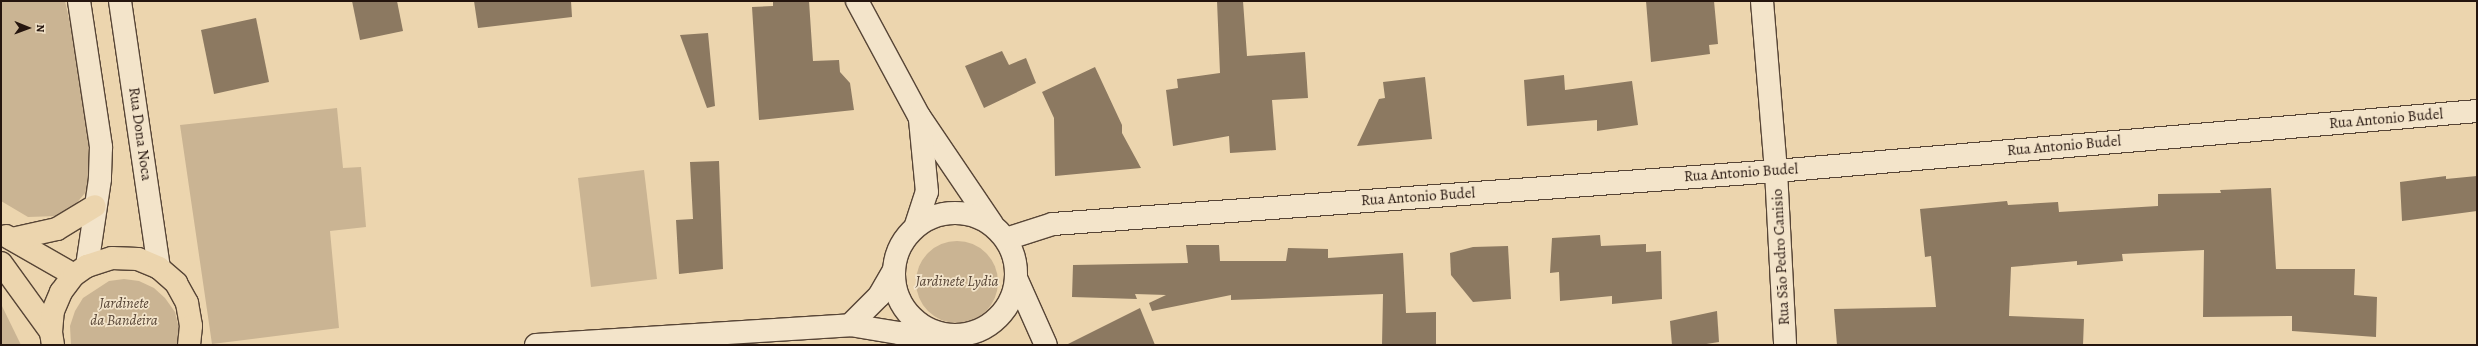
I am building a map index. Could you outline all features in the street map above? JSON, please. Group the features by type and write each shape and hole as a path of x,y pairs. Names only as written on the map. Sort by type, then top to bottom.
{"main road":[{"path":"7,236 57,229 95,206"},
{"path":"7,236 80,271"},
{"path":"52,338 53,311 61,292 80,271 112,258 138,259 159,268 176,283 187,303 191,326 189,345"},
{"path":"1,264 52,338"}],"street":[{"path":"80,1 101,146 100,179 80,271"},
{"name":"Rua Dona Noca","path":"120,1 159,268"},
{"path":"857,1 919,116 999,232 1016,278 1046,345"},
{"name":"Rua São Pedro Canisio","path":"1762,1 1776,171 1785,345"},
{"name":"Rua Antonio Budel","path":"999,232 1053,224 1776,171 2477,111"},
{"path":"916,226 927,192 919,116"},
{"path":"988,345 956,335 927,329 910,317 899,300 894,280 894,270 895,260 902,241 916,226 934,215 954,212 974,215 999,232"},
{"path":"850,326 874,302 894,270"},
{"path":"536,345 850,326 899,333 956,335 986,328 1001,315 1012,298 1016,278"}],"green space":[{"path":"1,1 65,1 90,113 95,155 90,187 75,205 58,216 28,217 1,201"},
{"path":"337,108 343,168 361,167 366,227 330,231 339,328 212,344 180,125"},
{"path":"644,170 657,279 591,287 578,178"},
{"name":"Jardinete Lydia","path":"957,241 973,244 986,253 995,266 998,282 995,298 986,311 973,320 957,323 941,320 928,311 919,298 916,282 919,266 928,253 941,244"},
{"name":"Jardinete da Bandeira","path":"124,279 139,281 154,288 165,298 175,312 179,329 178,345 71,345 70,326 75,311 83,298 109,281"},
{"path":"1,304 21,345 1,345"}],"building":[{"path":"352,1 397,1 403,31 360,40"},
{"path":"474,1 571,1 572,17 478,28"},
{"path":"773,1 809,1 813,61 839,60 840,72 850,83 854,110 759,120 752,7 773,6"},
{"path":"1217,1 1243,1 1247,56 1305,52 1308,98 1272,100 1276,150 1230,153 1229,136 1173,146 1166,90 1178,88 1177,79 1220,73"},
{"path":"1646,1 1714,1 1718,44 1709,45 1710,54 1651,62"},
{"path":"256,18 269,82 214,94 201,30"},
{"path":"708,33 715,106 707,108 680,35"},
{"path":"1002,51 1009,65 1026,58 1036,83 984,108 965,66"},
{"path":"1095,67 1122,125 1122,133 1141,168 1055,176 1054,118 1042,92"},
{"path":"1564,75 1565,90 1632,81 1638,125 1597,131 1597,120 1527,126 1524,80"},
{"path":"1425,77 1432,139 1357,146 1379,99 1385,98 1383,82"},
{"path":"719,161 723,269 679,274 676,220 693,219 690,162"},
{"path":"2446,176 2446,179 2477,176 2477,211 2402,221 2400,182"},
{"path":"2271,188 2276,269 2355,269 2354,295 2377,297 2376,337 2292,331 2292,316 2203,317 2204,250 2122,254 2123,261 2077,265 2077,261 2011,267 2009,316 2084,319 2083,345 1837,345 1834,309 1936,307 1931,256 1925,257 1920,209 2007,201 2008,205 2058,202 2059,212 2158,206 2158,194 2221,193 2220,190"},
{"path":"1600,235 1601,246 1646,244 1646,252 1661,251 1662,299 1612,304 1612,296 1560,301 1559,272 1550,273 1552,238"},
{"path":"1186,245 1219,245 1220,261 1286,261 1288,248 1328,249 1328,258 1403,253 1406,313 1436,312 1436,345 1382,345 1383,294 1231,300 1231,295 1152,311 1149,303 1166,295 1135,294 1137,299 1072,297 1073,265 1188,263"},
{"path":"1508,246 1511,299 1473,302 1451,275 1450,253 1473,247"},
{"path":"1140,308 1155,345 1066,345"},
{"path":"1717,311 1719,342 1700,345 1672,345 1670,321"}]}
